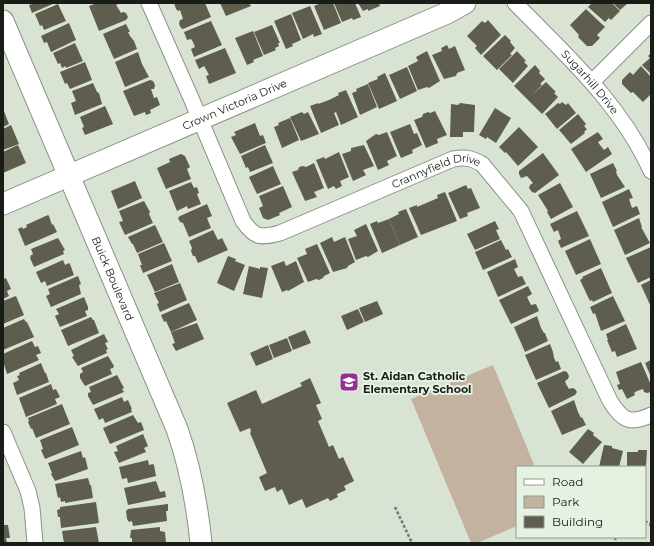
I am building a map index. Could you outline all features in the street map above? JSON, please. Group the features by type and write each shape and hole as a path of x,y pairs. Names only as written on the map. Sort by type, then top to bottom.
{"street":[{"name":"Crannyfield Drive","path":"149,3 243,221 256,235 266,237 280,233 453,159 463,157 473,159 482,164 521,211 617,413 625,419 634,420 651,415"},
{"name":"Crown Victoria Drive","path":"3,204 447,13 465,3"},
{"name":"Sugarhill Drive","path":"515,3 592,82 617,112 635,141 651,172"},
{"name":"Buick Boulevard","path":"3,21 177,429 192,477 198,510 201,543"},
{"path":"592,82 651,23"},
{"path":"3,432 28,490 32,508 35,543"}],"path":[{"path":"395,507 412,543"}],"green space":[{"path":"493,365 535,466 516,466 516,526 477,543 471,543 411,399"}],"building":[{"path":"31,3 55,3 32,13 29,5 32,4"},
{"path":"97,3 120,3 116,5 121,13 126,13 128,17 126,20 99,31 89,6"},
{"path":"174,3 205,3 211,17 183,29 179,24 180,20 183,19 180,10 178,11 176,9"},
{"path":"220,3 249,3 251,6 226,16"},
{"path":"321,3 333,3 341,23 324,30 314,6"},
{"path":"334,3 355,3 361,17 353,20 352,18 342,22"},
{"path":"358,3 379,3 380,6 368,11 368,9 363,11"},
{"path":"592,3 612,3 620,11 611,20 609,18 605,22 588,7"},
{"path":"613,3 628,3 620,10"},
{"path":"58,4 66,21 44,30 42,25 40,26 35,14"},
{"path":"310,6 322,34 314,37 313,34 303,39 292,13"},
{"path":"586,9 605,27 597,35 600,38 592,46 587,46 578,37 579,35 570,25"},
{"path":"291,14 301,40 292,44 293,46 286,49 274,21"},
{"path":"488,20 501,35 481,55 475,48 477,46 467,36 482,21 485,23"},
{"path":"211,21 222,45 194,57 191,49 195,47 193,42 191,39 187,40 184,32"},
{"path":"69,23 76,40 51,52 47,42 44,43 41,36"},
{"path":"126,24 130,32 128,32 137,49 114,59 103,34"},
{"path":"272,25 280,43 278,43 279,46 275,48 276,50 264,55 254,32"},
{"path":"253,31 263,56 253,60 254,62 247,65 235,38"},
{"path":"505,35 515,48 510,54 512,55 497,70 483,56"},
{"path":"75,43 83,61 66,68 66,66 62,68 60,63 58,64 53,53"},
{"path":"447,45 449,49 455,46 465,70 457,73 456,76 444,79 432,55 442,51 441,48"},
{"path":"225,48 236,73 209,84 206,76 209,75 207,71 204,66 199,69 195,60"},
{"path":"427,51 440,81 429,88 427,87 418,90 408,66 418,61 416,57"},
{"path":"517,51 526,61 524,62 528,66 513,83 499,69"},
{"path":"138,52 149,77 125,87 115,62"},
{"path":"651,53 651,74 642,65 650,58 648,56"},
{"path":"85,62 92,80 70,89 67,83 65,84 60,72"},
{"path":"535,65 540,71 539,73 545,79 540,84 542,85 530,97 546,82 556,92 554,93 558,97 542,114 514,86"},
{"path":"641,66 651,77 651,94 643,102 622,84 622,80 630,72 633,75"},
{"path":"407,67 417,91 400,99 389,75"},
{"path":"385,73 397,101 379,109 368,83 378,79 377,77"},
{"path":"150,80 153,81 155,85 154,89 151,89 154,98 157,97 160,105 150,110 151,113 146,115 145,112 134,116 123,91"},
{"path":"93,83 97,92 99,93 102,104 75,115 71,103 76,101 72,91"},
{"path":"368,84 377,107 360,115 352,93 357,91 356,89"},
{"path":"346,90 358,117 341,125 336,112 334,113 339,125 321,133 310,106 329,100 339,95 338,93"},
{"path":"562,102 566,105 568,103 576,113 557,129 545,114 558,103 560,104"},
{"path":"460,103 475,105 474,132 463,132 463,137 450,137 451,104 458,105"},
{"path":"105,106 113,124 85,135 80,117"},
{"path":"495,108 511,118 496,143 487,137 486,139 479,135"},
{"path":"3,109 9,124 3,127"},
{"path":"435,111 447,135 437,139 438,143 426,148 414,120 422,117 423,114"},
{"path":"302,112 304,114 308,112 319,134 301,141 290,117"},
{"path":"578,114 586,124 584,126 587,129 584,132 585,133 571,144 559,130"},
{"path":"290,118 299,140 282,148 274,127 279,125 278,123"},
{"path":"255,123 260,136 263,135 266,143 240,154 231,137 236,135 234,132"},
{"path":"410,124 414,134 417,133 422,145 412,150 413,153 401,158 390,132"},
{"path":"11,125 19,144 3,150 3,129"},
{"path":"519,127 538,147 518,166 506,152 505,153 499,147"},
{"path":"387,132 397,156 387,161 389,165 378,170 366,141 376,134 379,135"},
{"path":"598,132 603,139 598,142 604,150 608,147 612,154 586,172 571,149"},
{"path":"18,145 26,163 3,173 3,152"},
{"path":"265,145 273,163 250,172 248,167 246,168 241,156"},
{"path":"364,145 374,166 363,170 366,175 353,181 342,154 351,151 351,148"},
{"path":"339,152 349,177 340,181 342,186 336,189 334,186 328,189 316,160 324,157 325,159"},
{"path":"543,153 559,175 535,193 529,188 533,183 527,176 521,178 519,171"},
{"path":"181,154 185,156 190,167 187,169 191,179 166,189 157,168 170,162 169,159"},
{"path":"314,163 324,188 314,192 317,197 305,201 292,172 298,170 299,167 306,167"},
{"path":"613,163 617,171 617,175 625,187 601,198 590,174"},
{"path":"273,166 281,184 257,194 249,177"},
{"path":"135,181 142,198 118,209 111,191"},
{"path":"191,182 194,188 197,187 199,193 197,194 201,204 188,209 187,206 177,211 169,191"},
{"path":"560,183 573,207 551,219 538,195"},
{"path":"466,185 468,189 471,188 480,208 467,213 468,216 460,219 448,193"},
{"path":"283,186 292,207 279,213 280,215 268,220 263,218 259,208 263,206 259,196"},
{"path":"629,189 633,198 629,199 632,208 637,206 640,214 613,227 602,202"},
{"path":"445,192 457,221 421,235 409,208 417,205 417,207 438,198 437,195"},
{"path":"144,201 150,212 149,214 153,223 125,235 119,222 123,221 119,211"},
{"path":"207,204 212,216 207,218 211,228 189,237 183,223 180,222 178,218"},
{"path":"406,209 418,237 400,245 389,219 399,214 398,212"},
{"path":"577,211 589,236 561,248 558,241 561,239 558,230 554,232 550,224"},
{"path":"48,215 57,232 25,246 18,229 22,227 23,229 27,227 26,225"},
{"path":"639,218 641,227 650,243 625,255 614,230"},
{"path":"389,219 400,245 382,253 370,224"},
{"path":"495,221 499,229 496,230 500,239 475,250 467,234"},
{"path":"366,224 378,251 368,257 366,256 356,260 348,239 357,236 354,230"},
{"path":"155,225 163,242 137,253 128,237"},
{"path":"213,230 218,240 222,238 228,250 198,263 195,256 193,256 189,241"},
{"path":"332,237 334,242 345,237 355,262 347,268 333,272 320,243"},
{"path":"58,238 65,250 63,251 64,254 34,267 30,258 33,254 31,249"},
{"path":"590,239 601,264 576,275 565,251"},
{"path":"501,240 506,250 508,249 512,257 483,270 475,252"},
{"path":"164,243 172,261 143,273 138,254"},
{"path":"317,244 330,273 319,280 316,279 308,282 297,258 307,254 305,249"},
{"path":"651,247 651,277 638,283 626,258"},
{"path":"228,256 245,265 234,291 217,283"},
{"path":"515,259 518,267 514,269 518,277 522,276 526,284 498,297 487,272"},
{"path":"63,260 65,265 70,264 74,275 47,286 45,281 41,283 36,272"},
{"path":"284,261 286,266 296,261 304,282 288,291 282,292 271,266"},
{"path":"172,264 179,282 155,292 147,275"},
{"path":"249,266 260,269 260,267 268,268 262,298 243,294"},
{"path":"601,268 612,293 593,302 592,300 590,301 580,280 583,278 582,277"},
{"path":"78,276 81,284 79,285 81,294 51,307 46,296 50,294 48,289"},
{"path":"6,278 11,289 7,291 9,296 3,299 3,279"},
{"path":"651,280 651,307 641,285"},
{"path":"180,283 187,300 160,312 157,304 159,303 154,293"},
{"path":"528,286 532,294 527,297 531,305 536,304 539,311 511,324 499,300"},
{"path":"16,296 24,315 3,324 3,301"},
{"path":"613,296 625,321 601,331 595,313 593,314 590,307"},
{"path":"84,297 88,307 88,310 85,311 87,316 60,327 55,316 59,314 56,309"},
{"path":"377,301 383,314 365,322 359,308"},
{"path":"189,303 197,320 171,332 166,321 164,322 161,315"},
{"path":"358,309 364,322 347,330 341,316"},
{"path":"537,316 548,341 525,352 514,327"},
{"path":"91,317 94,320 99,333 68,346 61,330"},
{"path":"24,319 34,337 3,350 3,328"},
{"path":"197,323 204,339 176,351 172,344 175,343 171,332"},
{"path":"626,324 637,349 617,357 615,351 612,352 606,334"},
{"path":"305,330 311,343 293,350 288,337"},
{"path":"104,334 108,342 105,343 108,349 106,350 107,353 78,366 72,357 74,356 71,350"},
{"path":"287,338 292,351 274,358 269,345"},
{"path":"32,341 35,347 38,346 41,353 36,355 39,360 7,374 3,361 3,354"},
{"path":"550,344 554,358 556,362 558,361 561,369 536,380 525,355"},
{"path":"268,345 273,359 256,366 250,353"},
{"path":"108,356 114,366 110,369 112,374 85,386 80,378 80,374 83,372 81,368"},
{"path":"651,360 651,377 645,363"},
{"path":"641,362 651,385 651,392 644,392 643,389 637,391 634,393 635,395 627,399 622,389 619,390 617,385 620,384 616,372"},
{"path":"41,363 49,382 17,395 13,383 19,380 17,376 20,375 19,373"},
{"path":"564,371 567,372 569,376 565,381 569,389 575,389 577,392 575,395 549,408 537,383"},
{"path":"117,375 124,388 122,389 124,392 93,405 88,396 88,393 91,392 89,387"},
{"path":"310,378 321,403 316,405 322,419 318,421 329,447 333,445 339,459 343,457 354,481 344,486 346,490 337,494 338,497 330,501 328,498 306,508 302,499 289,505 282,489 277,492 275,487 265,491 259,477 267,473 250,433 250,428 240,432 227,403 256,390 262,404 302,386 300,383"},
{"path":"51,384 53,390 56,389 60,397 55,399 57,404 26,417 19,398"},
{"path":"122,397 124,402 128,400 132,412 105,423 103,418 99,420 94,409"},
{"path":"574,400 578,412 586,425 562,435 551,411"},
{"path":"62,404 70,424 36,438 28,422 28,418"},
{"path":"133,415 138,423 141,422 144,430 110,444 103,428"},
{"path":"72,427 79,445 45,459 41,450 43,449 40,440"},
{"path":"588,429 602,442 583,464 569,452"},
{"path":"143,434 148,446 144,448 146,452 119,463 114,452 118,451 116,446"},
{"path":"604,445 612,446 612,448 623,451 619,466 599,466"},
{"path":"638,450 647,450 646,467 627,466 627,452 638,452"},
{"path":"81,451 83,458 85,457 88,469 55,481 48,463"},
{"path":"148,460 149,465 154,465 156,476 128,483 127,478 122,479 119,467"},
{"path":"88,478 91,485 93,498 65,503 65,501 61,502 60,497 58,498 55,484"},
{"path":"156,481 160,492 165,491 166,497 128,505 124,488"},
{"path":"96,502 99,523 61,528 60,517 58,517 57,510 60,509 60,507"},
{"path":"168,504 168,511 166,511 167,521 133,526 132,521 129,522 127,519 126,511 128,509"},
{"path":"3,525 8,525 10,538 6,538 7,543 3,543"},
{"path":"96,527 99,543 64,543 62,531"},
{"path":"160,527 160,531 165,532 166,543 132,542 132,538 130,538 131,530"}],"place":[{"name":"St. Aidan Catholic Elementary School","path":"349,382"}]}
